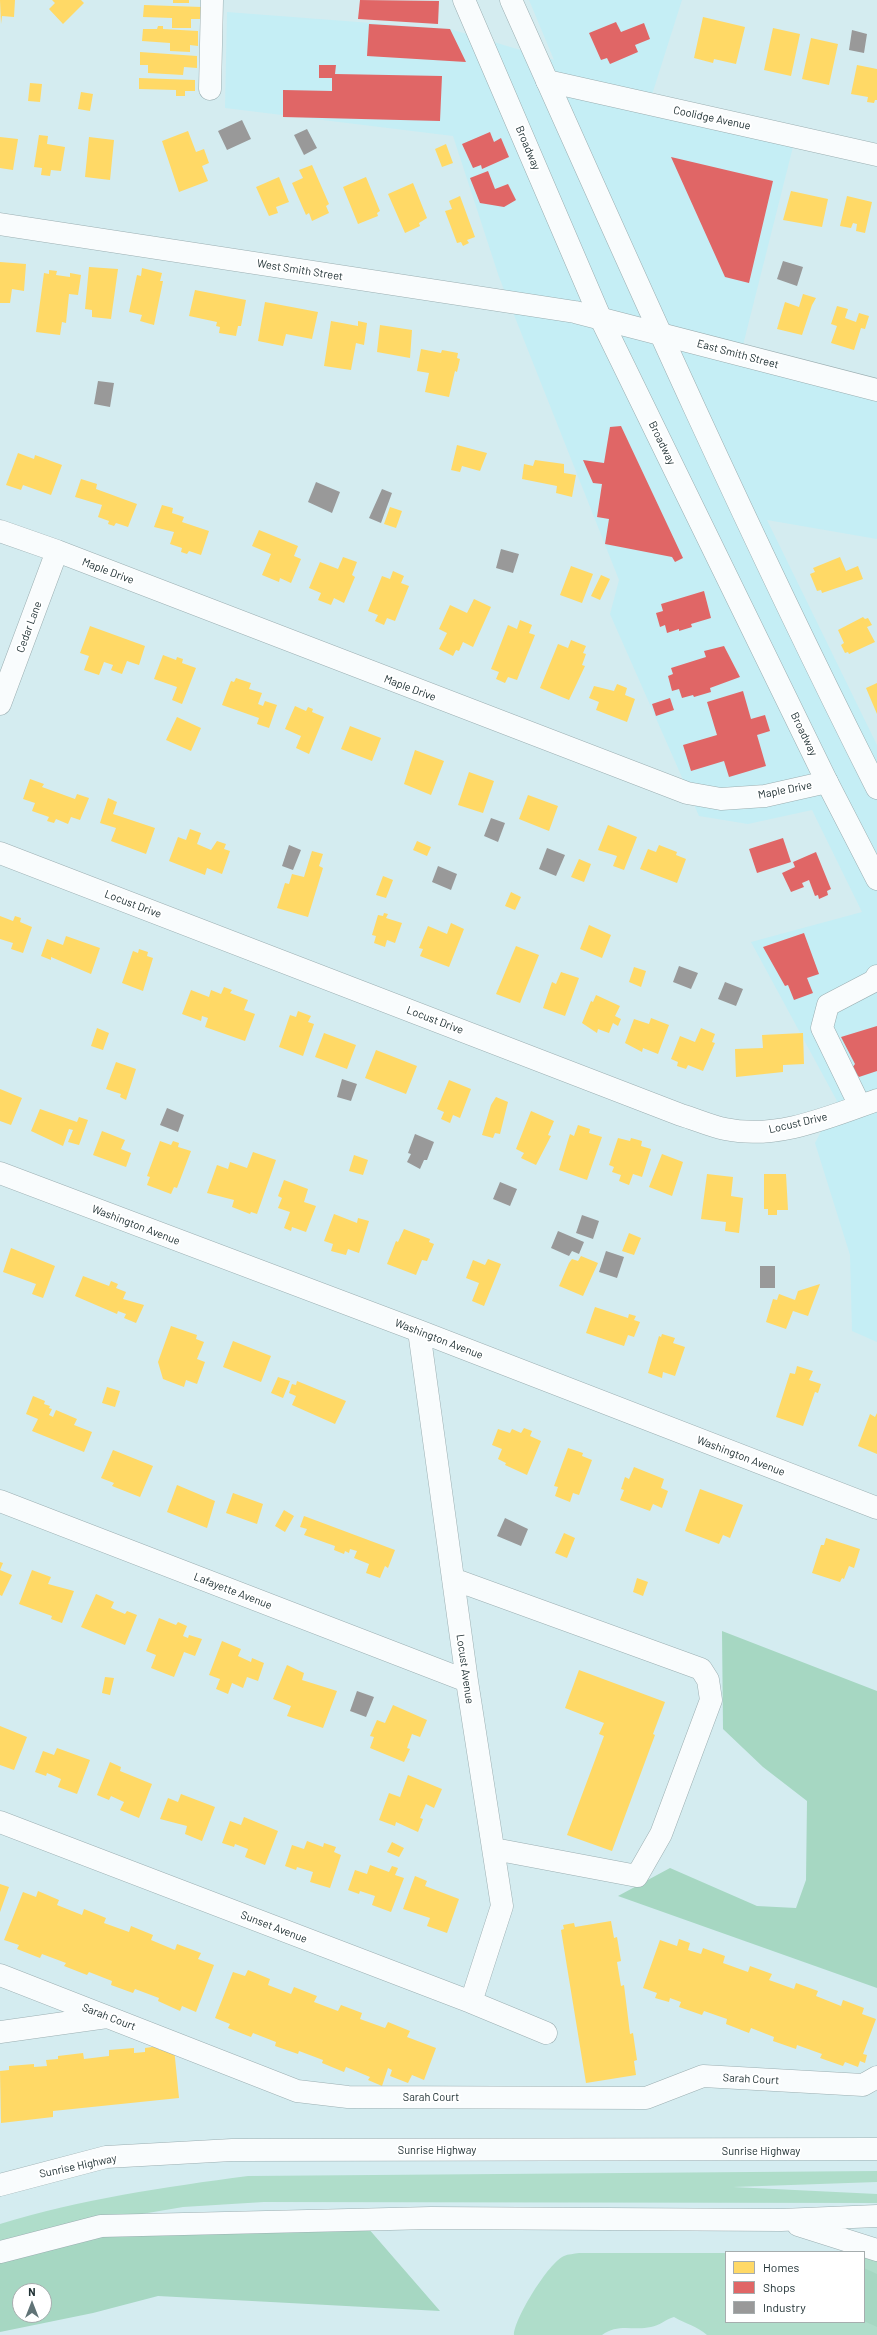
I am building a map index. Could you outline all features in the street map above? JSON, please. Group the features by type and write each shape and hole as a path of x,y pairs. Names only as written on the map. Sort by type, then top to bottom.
{"main road":[{"path":"210,89 212,0"},
{"name":"Broadway","path":"464,0 600,317 827,782 877,879"},
{"path":"511,0 659,333 836,708 877,788"},
{"name":"Coolidge Avenue","path":"547,81 877,155"},
{"name":"West Smith Street","path":"0,224 600,317"},
{"name":"East Smith Street","path":"600,317 877,390"},
{"name":"Maple Drive","path":"0,531 57,551 687,794 721,799 765,796 827,782"},
{"name":"Cedar Lane","path":"0,704 57,551"},
{"name":"Locust Drive","path":"0,853 673,1112 725,1129 769,1132 814,1122 868,1103"},
{"path":"868,1103 822,1028 828,1005 874,981 877,976"},
{"name":"Washington Avenue","path":"0,1173 419,1331 877,1508"},
{"name":"Locust Avenue","path":"419,1331 467,1681 502,1906 471,2002"},
{"name":"Lafayette Avenue","path":"0,1501 467,1681"},
{"path":"453,1579 701,1669 708,1680 711,1700 661,1834 637,1876 494,1849"},
{"name":"Sunset Avenue","path":"0,1822 471,2002 546,2033"},
{"name":"Sarah Court","path":"0,1976 110,2017 297,2091 348,2097 646,2098 703,2076 863,2085 877,2077"},
{"path":"0,2032 110,2017"},
{"path":"840,2151 877,2137"},
{"name":"Sunrise Highway","path":"0,2185 106,2157 232,2150 840,2151 877,2149"},
{"path":"0,2252 101,2226 431,2218 781,2220 877,2216"},
{"path":"781,2220 877,2250"}],"shaded area":[{"path":"529,0 682,0 650,101 797,131 740,357 877,396 877,539 767,520 877,745 877,1342 852,1331 850,1255 815,1143 837,1101 751,942 862,912 812,810 748,824 699,816 610,614 619,580 499,277 453,136 225,108 227,12 450,29 554,60"}],"green space":[{"path":"722,1631 877,1691 877,1988 618,1896 670,1868 757,1906 796,1908 806,1880 807,1801 763,1767 723,1729"},
{"path":"877,2171 877,2182 733,2187 877,2194 877,2203 264,2202 183,2207 71,2226 0,2245 0,2224 31,2215 123,2195 248,2176"},
{"path":"361,2220 440,2311 158,2296 93,2313 52,2321 52,2283 12,2283 12,2323 44,2323 0,2332 0,2252 77,2232"},
{"path":"725,2253 725,2323 865,2323 865,2256 877,2258 877,2335 707,2335 695,2327 674,2317 654,2326 644,2328 614,2329 602,2335 514,2335 520,2317 533,2292 558,2260 569,2254"},
{"path":"865,2268 877,2274 877,2327 865,2321"}],"building: Homes":[{"path":"0,0 15,0 14,17 2,16 1,24"},
{"path":"52,0 81,0 84,3 63,24 49,9 55,3"},
{"path":"173,0 189,0 189,3 173,3"},
{"path":"144,5 202,7 202,19 191,19 191,28 172,28 172,18 143,17"},
{"path":"703,17 745,27 736,64 714,59 713,63 694,58"},
{"path":"158,26 163,26 163,29 198,31 198,46 190,45 190,52 170,51 170,43 142,41 143,29 157,29"},
{"path":"773,28 800,34 791,76 764,70"},
{"path":"811,38 838,44 829,85 802,79"},
{"path":"140,52 197,56 197,68 184,67 183,75 148,73 148,65 140,65"},
{"path":"857,65 877,69 877,100 875,100 874,103 867,102 868,97 851,94"},
{"path":"139,78 195,80 195,91 185,91 185,96 176,96 176,90 139,89"},
{"path":"30,83 42,84 40,102 28,101"},
{"path":"81,92 93,94 90,111 78,109"},
{"path":"188,131 196,152 204,149 209,163 202,166 208,181 179,192 162,141"},
{"path":"39,135 48,136 47,144 65,147 61,171 51,170 50,176 41,175 42,168 34,167"},
{"path":"0,137 18,139 13,170 0,168"},
{"path":"89,137 114,140 110,180 85,177"},
{"path":"446,144 453,163 442,167 435,149"},
{"path":"312,165 329,204 326,206 329,213 312,221 309,213 306,215 292,183 303,178 299,170"},
{"path":"279,177 289,202 276,207 278,213 269,216 256,187"},
{"path":"366,177 380,211 377,213 378,216 358,224 343,187"},
{"path":"413,183 427,218 419,223 420,226 405,233 388,194"},
{"path":"791,191 828,199 822,227 783,220"},
{"path":"460,196 475,237 467,240 469,243 463,246 461,242 457,243 445,211 452,209 449,201"},
{"path":"847,196 872,202 865,233 856,231 857,224 853,223 851,228 840,226"},
{"path":"0,262 26,264 24,291 12,289 10,303 0,303"},
{"path":"89,267 118,269 111,319 92,317 92,310 85,309"},
{"path":"142,268 162,273 160,281 163,281 154,325 140,321 142,315 129,312 137,275 141,276"},
{"path":"49,270 57,271 56,275 70,277 70,273 81,275 78,295 69,294 66,323 62,322 60,335 36,332 44,273 49,274"},
{"path":"195,290 246,300 241,326 238,326 236,336 219,333 220,327 216,326 217,322 189,316"},
{"path":"803,294 816,298 812,305 802,335 777,329 785,302 799,307"},
{"path":"265,302 318,312 312,339 286,334 283,346 258,341"},
{"path":"837,306 848,309 845,318 856,322 859,313 869,316 865,329 861,328 854,350 831,343 837,326 831,324"},
{"path":"331,321 358,326 358,321 367,323 364,345 356,343 351,370 324,366"},
{"path":"380,325 412,330 410,358 377,352"},
{"path":"421,349 441,353 442,350 458,353 457,358 460,359 457,372 455,371 449,397 425,392 429,373 417,371"},
{"path":"457,445 487,453 480,471 462,466 460,472 451,470"},
{"path":"18,453 34,459 35,455 62,465 51,495 23,485 21,490 6,485"},
{"path":"535,460 564,464 564,473 576,475 572,497 556,493 557,486 522,479 524,464 533,466"},
{"path":"81,479 97,484 96,489 137,504 128,527 116,523 114,526 108,524 109,521 98,517 102,505 75,497"},
{"path":"162,505 173,508 172,513 184,517 182,522 209,531 201,555 189,551 187,554 181,552 182,548 170,544 174,532 154,527"},
{"path":"390,507 402,511 396,528 384,524"},
{"path":"259,530 298,546 294,556 301,559 291,583 280,578 279,582 262,575 271,554 252,546"},
{"path":"343,557 357,562 352,575 355,577 344,603 334,598 331,605 318,600 321,593 309,588 320,562 338,569"},
{"path":"840,557 846,571 858,566 863,579 822,593 821,590 817,591 810,574 815,572 813,568"},
{"path":"571,566 593,574 582,603 560,595"},
{"path":"393,571 404,576 401,583 409,586 395,621 387,618 384,625 375,621 378,615 368,611 382,576 390,579"},
{"path":"601,575 610,579 600,600 591,596"},
{"path":"474,599 491,607 473,647 463,642 459,651 456,650 453,656 439,649 447,633 439,629 450,605 467,613"},
{"path":"863,617 865,619 868,618 872,625 867,627 875,642 849,654 848,652 845,653 841,645 844,643 838,630"},
{"path":"520,620 532,625 529,633 535,635 517,680 508,677 505,683 496,679 499,672 491,669 508,625 517,629"},
{"path":"90,626 145,646 139,665 127,661 122,674 111,670 113,665 104,662 99,675 84,670 89,656 80,653"},
{"path":"571,640 586,646 583,653 586,654 582,665 585,666 569,700 540,688 558,644 568,648"},
{"path":"163,655 176,660 177,657 183,659 182,663 196,668 182,704 172,700 177,687 154,679"},
{"path":"236,678 251,683 249,689 262,693 258,704 263,706 265,701 277,705 269,728 257,724 259,718 222,705 231,681 234,682"},
{"path":"877,683 877,714 866,688"},
{"path":"617,684 627,688 625,695 635,699 627,722 596,710 599,702 589,698 594,686 614,691"},
{"path":"295,706 306,711 308,707 313,709 312,712 324,717 309,754 296,748 301,736 285,729"},
{"path":"177,717 201,728 191,751 166,740"},
{"path":"350,726 381,738 372,761 341,749"},
{"path":"415,750 444,761 431,795 404,784"},
{"path":"469,772 494,781 483,813 458,805"},
{"path":"30,779 44,784 42,787 75,799 77,794 89,798 80,820 71,817 68,824 56,819 54,823 47,821 49,817 32,811 35,803 23,799"},
{"path":"528,795 558,806 549,831 519,819"},
{"path":"108,798 117,802 113,814 155,828 146,854 111,841 116,828 100,823"},
{"path":"608,825 637,837 624,870 613,866 617,856 598,850"},
{"path":"190,829 201,833 197,844 211,850 217,841 226,844 224,849 230,851 222,874 207,868 205,875 169,861 178,837 186,840"},
{"path":"417,841 431,847 427,856 413,850"},
{"path":"659,845 677,852 676,855 686,859 677,883 640,869 648,849 656,852"},
{"path":"312,851 323,854 319,866 323,868 308,917 277,908 285,883 289,884 292,874 304,877"},
{"path":"579,859 591,864 584,882 571,877"},
{"path":"383,876 393,880 386,898 376,895"},
{"path":"511,892 521,897 515,910 505,906"},
{"path":"384,913 388,914 386,918 402,923 395,943 387,940 385,947 374,943 376,936 372,935 378,915 383,916"},
{"path":"0,916 13,921 15,916 21,918 20,922 32,927 23,953 11,949 13,943 0,939"},
{"path":"451,923 464,929 449,967 420,956 423,949 419,948 428,926 447,934"},
{"path":"589,925 611,935 602,958 580,949"},
{"path":"66,936 100,948 91,974 51,957 51,960 41,956 47,939 63,945"},
{"path":"516,946 539,955 520,1003 496,994"},
{"path":"139,949 148,952 147,956 153,958 143,991 122,983 133,951 138,953"},
{"path":"634,967 646,971 641,987 629,982"},
{"path":"561,972 579,978 565,1016 543,1008 552,982 556,984"},
{"path":"224,987 232,990 230,993 248,1000 244,1010 255,1014 245,1041 205,1027 208,1018 202,1016 201,1021 182,1014 191,990 209,997 211,990 221,994"},
{"path":"596,995 620,1006 615,1016 621,1019 618,1026 613,1023 609,1033 598,1029 597,1033 582,1023 591,1001 593,1002"},
{"path":"298,1011 311,1016 308,1022 314,1024 303,1056 279,1047 290,1015 296,1017"},
{"path":"651,1018 669,1025 658,1054 643,1048 642,1052 625,1043 634,1019 649,1024"},
{"path":"97,1028 109,1033 103,1050 91,1046"},
{"path":"701,1028 715,1034 712,1042 715,1043 703,1071 688,1065 686,1069 677,1066 678,1062 671,1059 680,1036 695,1042"},
{"path":"324,1033 356,1045 347,1069 315,1057"},
{"path":"803,1033 804,1064 783,1065 783,1072 736,1077 735,1049 763,1048 762,1035"},
{"path":"376,1050 417,1066 406,1094 365,1078"},
{"path":"116,1062 136,1069 126,1100 120,1097 121,1094 106,1089"},
{"path":"449,1080 471,1089 460,1118 453,1115 450,1123 441,1119 444,1112 437,1109"},
{"path":"0,1089 22,1098 11,1125 0,1121"},
{"path":"496,1097 508,1102 500,1134 495,1133 493,1138 482,1135 491,1105"},
{"path":"40,1109 77,1122 79,1117 88,1120 79,1145 68,1142 73,1130 69,1129 63,1146 31,1131"},
{"path":"531,1111 554,1121 548,1135 551,1136 536,1165 521,1158 524,1153 516,1149"},
{"path":"578,1125 590,1129 589,1133 602,1137 587,1180 559,1170 570,1134 574,1136"},
{"path":"102,1131 125,1140 121,1149 131,1153 126,1167 93,1155"},
{"path":"618,1138 630,1141 631,1138 642,1141 641,1146 651,1149 642,1177 633,1174 629,1185 619,1181 621,1175 612,1172 614,1167 609,1165"},
{"path":"160,1141 171,1145 173,1141 179,1143 178,1147 191,1151 177,1188 174,1187 171,1194 147,1185 150,1177 147,1176"},
{"path":"253,1152 276,1160 257,1214 251,1212 250,1214 232,1207 234,1200 207,1193 217,1165 228,1169 230,1162 247,1168"},
{"path":"662,1154 683,1162 672,1196 649,1187"},
{"path":"354,1155 368,1160 363,1175 349,1171"},
{"path":"707,1174 733,1177 731,1196 743,1198 739,1233 725,1231 726,1222 701,1219"},
{"path":"764,1174 786,1174 788,1210 777,1210 777,1215 768,1215 768,1209 764,1209"},
{"path":"284,1180 308,1189 304,1202 316,1206 306,1232 292,1227 291,1231 284,1228 290,1212 278,1208 282,1198 278,1196"},
{"path":"334,1214 357,1223 358,1218 369,1221 359,1253 348,1249 346,1255 331,1251 333,1244 324,1241"},
{"path":"404,1229 430,1239 429,1242 434,1244 427,1261 422,1260 416,1275 387,1264 396,1241 398,1242"},
{"path":"629,1233 641,1238 634,1255 622,1251"},
{"path":"11,1248 55,1266 43,1298 32,1294 36,1284 3,1272"},
{"path":"581,1256 598,1263 583,1296 559,1286 569,1263 572,1259 578,1261"},
{"path":"488,1259 501,1264 484,1306 472,1301 479,1283 466,1278 473,1260 485,1265"},
{"path":"83,1276 109,1286 111,1281 118,1284 116,1288 126,1292 123,1299 144,1305 136,1323 124,1318 126,1314 118,1311 117,1314 75,1296"},
{"path":"820,1284 808,1316 793,1311 786,1329 766,1322 773,1299 777,1300 779,1294 795,1300 798,1291"},
{"path":"595,1307 628,1318 629,1314 636,1316 634,1320 640,1322 634,1337 628,1335 624,1346 586,1333"},
{"path":"171,1326 197,1335 196,1339 204,1342 197,1359 205,1362 197,1384 186,1380 184,1387 163,1379 158,1362"},
{"path":"662,1334 675,1338 673,1343 685,1347 675,1376 663,1372 662,1378 648,1373 659,1336 661,1337"},
{"path":"233,1341 271,1356 261,1382 223,1367"},
{"path":"797,1366 813,1371 809,1380 821,1384 818,1393 815,1392 803,1426 776,1417 790,1373 795,1374"},
{"path":"278,1377 290,1381 283,1398 271,1393"},
{"path":"297,1381 346,1401 335,1424 292,1405 296,1396 289,1393 292,1384 296,1385"},
{"path":"107,1387 120,1391 115,1407 102,1403"},
{"path":"33,1396 45,1401 44,1404 50,1406 49,1408 52,1409 49,1415 53,1417 56,1410 77,1419 74,1425 92,1432 84,1452 32,1431 38,1419 26,1414"},
{"path":"877,1413 877,1454 858,1446 870,1414 875,1417"},
{"path":"524,1428 532,1431 530,1436 541,1441 527,1475 505,1465 506,1463 498,1459 502,1449 492,1445 498,1429 510,1433 512,1429 521,1433"},
{"path":"568,1448 583,1453 582,1456 592,1460 579,1495 573,1493 570,1502 555,1496 558,1487 554,1486"},
{"path":"113,1450 153,1466 140,1497 112,1486 114,1483 101,1478"},
{"path":"634,1467 664,1479 661,1488 668,1491 662,1508 653,1504 650,1511 620,1500 624,1490 621,1489 625,1477 629,1479"},
{"path":"177,1485 215,1501 207,1528 167,1512"},
{"path":"700,1489 743,1505 730,1538 723,1535 719,1544 685,1531"},
{"path":"233,1493 263,1504 257,1524 226,1513"},
{"path":"284,1510 294,1516 285,1532 275,1526"},
{"path":"304,1516 395,1550 388,1568 385,1566 380,1578 366,1573 369,1564 354,1558 357,1551 350,1549 349,1553 345,1551 344,1554 334,1550 335,1546 304,1535 307,1529 300,1527"},
{"path":"564,1533 575,1538 567,1558 555,1553"},
{"path":"826,1538 860,1549 854,1568 849,1566 844,1579 842,1578 840,1582 812,1573 821,1545 824,1545"},
{"path":"0,1562 3,1563 0,1570"},
{"path":"0,1570 12,1575 2,1596 0,1595"},
{"path":"32,1570 51,1577 48,1584 74,1591 62,1623 51,1619 52,1616 19,1604"},
{"path":"637,1578 648,1582 643,1596 633,1592"},
{"path":"96,1594 114,1602 111,1608 125,1614 127,1611 137,1615 125,1645 81,1627"},
{"path":"159,1618 176,1625 178,1622 187,1626 183,1636 188,1638 189,1635 202,1639 195,1656 184,1652 174,1677 151,1668 156,1655 146,1651"},
{"path":"222,1641 241,1649 238,1656 251,1662 252,1658 264,1663 258,1681 247,1677 243,1688 232,1683 228,1694 216,1689 220,1679 209,1675"},
{"path":"287,1665 304,1673 302,1680 337,1691 323,1728 287,1716 291,1706 273,1699"},
{"path":"579,1670 665,1702 653,1734 655,1735 612,1851 567,1835 604,1736 599,1734 604,1723 565,1708"},
{"path":"105,1677 114,1678 110,1695 102,1693"},
{"path":"393,1705 427,1720 420,1737 412,1734 407,1748 410,1749 404,1762 370,1748 374,1737 370,1736 377,1720 385,1723"},
{"path":"0,1726 27,1737 14,1770 0,1765"},
{"path":"57,1748 90,1760 77,1794 58,1787 61,1779 47,1773 46,1776 35,1772 43,1751 54,1755"},
{"path":"110,1762 121,1767 120,1771 152,1784 139,1818 120,1810 124,1802 111,1796 109,1800 97,1795"},
{"path":"408,1775 442,1789 434,1808 426,1804 420,1818 423,1819 418,1832 396,1822 395,1826 379,1820 389,1793 400,1797"},
{"path":"181,1794 215,1807 202,1841 185,1834 187,1826 160,1819 168,1798 178,1802"},
{"path":"244,1817 278,1831 265,1865 245,1857 248,1849 235,1844 234,1847 222,1843 230,1821 241,1825"},
{"path":"307,1841 323,1847 324,1843 336,1847 334,1852 341,1855 330,1888 310,1882 313,1872 297,1867 296,1870 285,1866 292,1845 304,1849"},
{"path":"392,1842 404,1848 399,1857 387,1852"},
{"path":"370,1865 389,1872 392,1866 398,1868 395,1875 404,1878 391,1912 372,1905 375,1896 360,1891 359,1894 348,1890 355,1870 367,1874"},
{"path":"415,1876 427,1881 425,1886 459,1899 447,1933 427,1926 430,1918 403,1909"},
{"path":"0,1884 9,1887 0,1912"},
{"path":"38,1891 59,1900 57,1905 82,1915 84,1909 106,1918 104,1923 129,1932 131,1926 153,1935 151,1940 175,1950 177,1944 201,1953 198,1959 214,1965 196,2012 182,2006 180,2011 158,2001 159,1998 135,1989 133,1993 111,1985 112,1981 89,1972 87,1975 64,1966 66,1963 42,1954 40,1958 17,1949 19,1945 4,1940 23,1892 36,1897"},
{"path":"611,1921 614,1938 617,1937 621,1961 617,1962 621,1986 624,1985 630,2034 633,2033 637,2060 634,2061 636,2075 586,2083 561,1930 564,1929 563,1925 574,1923 575,1927"},
{"path":"679,1939 690,1943 688,1950 701,1954 703,1948 725,1956 723,1963 748,1972 750,1966 772,1974 769,1980 794,1989 796,1983 818,1991 816,1996 841,2006 843,2000 864,2008 862,2014 876,2019 863,2054 867,2055 865,2063 860,2061 858,2067 845,2062 843,2066 820,2058 822,2054 797,2045 796,2049 773,2041 774,2037 751,2028 749,2033 726,2024 727,2019 704,2011 702,2015 679,2007 681,2002 670,1998 669,2002 655,1998 657,1993 643,1988 660,1940 677,1946"},
{"path":"248,1970 270,1979 268,1985 291,1994 294,1987 317,1996 314,2002 338,2011 341,2005 362,2013 360,2019 385,2028 388,2022 410,2031 407,2037 436,2048 424,2080 412,2075 408,2083 390,2076 392,2070 388,2068 382,2086 368,2080 370,2077 346,2067 344,2072 322,2063 323,2060 299,2051 298,2054 275,2046 276,2042 253,2033 251,2037 228,2028 230,2024 215,2018 233,1972 245,1976"},
{"path":"159,2046 159,2050 174,2048 179,2098 53,2111 53,2117 1,2123 0,2071 9,2070 9,2066 34,2064 34,2067 47,2066 46,2060 58,2059 58,2056 83,2053 84,2059 109,2056 109,2050 134,2048 134,2053 145,2052 145,2048"}],"building: Shops":[{"path":"360,0 439,1 438,24 358,19"},
{"path":"616,22 621,32 644,23 650,39 635,45 638,52 610,64 607,58 601,60 589,33"},
{"path":"369,24 450,29 466,62 367,56"},
{"path":"319,65 336,65 335,74 442,76 440,121 283,117 283,90 332,91 332,78 319,78"},
{"path":"490,132 494,142 501,138 509,157 482,169 481,165 473,168 462,144"},
{"path":"671,157 773,181 749,283 725,277"},
{"path":"488,171 495,189 508,184 516,200 504,207 480,203 470,178"},
{"path":"621,426 683,558 675,562 672,557 605,544 609,519 597,517 602,484 593,483 583,460 604,463 610,427"},
{"path":"704,591 711,618 691,624 692,627 679,631 679,629 667,633 665,625 660,627 656,613 663,611 661,604"},
{"path":"724,646 740,677 710,688 711,692 694,697 693,695 682,698 679,689 672,691 668,676 673,674 671,668 706,657 704,651"},
{"path":"743,691 751,719 765,715 770,731 757,735 766,766 729,777 724,761 691,771 683,745 717,735 707,702"},
{"path":"670,698 674,710 656,716 652,704"},
{"path":"783,838 791,862 757,873 749,849"},
{"path":"816,852 831,889 827,891 828,895 819,899 818,895 815,896 809,880 802,883 804,887 791,892 782,873 795,867 793,862"},
{"path":"804,933 819,974 807,978 813,993 794,1000 788,985 785,986 763,947"},
{"path":"877,1026 877,1071 859,1077 852,1068 855,1064 841,1037"}],"building: Industry":[{"path":"852,30 867,34 864,53 849,50"},
{"path":"242,120 251,139 227,150 218,131"},
{"path":"307,129 317,148 304,155 294,135"},
{"path":"783,261 803,267 797,286 777,279"},
{"path":"98,381 114,383 110,407 94,404"},
{"path":"316,482 340,492 332,513 308,502"},
{"path":"382,489 392,493 381,523 369,518"},
{"path":"501,549 519,554 513,573 496,568"},
{"path":"491,818 505,823 498,842 484,836"},
{"path":"289,845 301,850 293,870 282,866"},
{"path":"547,848 565,855 556,876 539,869"},
{"path":"438,866 457,874 451,890 432,882"},
{"path":"679,966 698,973 691,989 673,982"},
{"path":"725,982 743,989 736,1006 718,999"},
{"path":"342,1079 357,1084 351,1101 337,1097"},
{"path":"167,1108 184,1115 178,1132 160,1125"},
{"path":"415,1134 434,1142 427,1160 424,1160 420,1169 407,1162 411,1154 408,1153"},
{"path":"500,1182 517,1189 510,1206 493,1199"},
{"path":"582,1215 599,1221 593,1239 576,1233"},
{"path":"558,1231 584,1242 579,1254 572,1251 569,1256 551,1248"},
{"path":"606,1251 624,1257 617,1278 599,1272"},
{"path":"760,1266 775,1266 775,1288 760,1288"},
{"path":"505,1518 528,1529 521,1546 497,1536"},
{"path":"357,1691 374,1697 366,1717 350,1711"}]}
